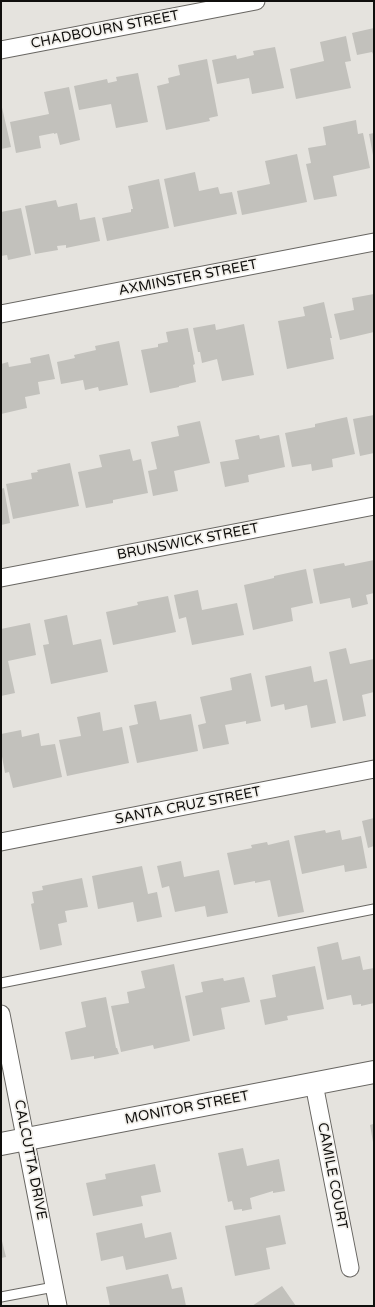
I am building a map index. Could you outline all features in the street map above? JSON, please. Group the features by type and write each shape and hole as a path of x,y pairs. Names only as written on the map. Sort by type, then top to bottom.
{"street":[{"name":"CHADBOURN STREET","path":"1,50 256,1"},
{"name":"AXMINSTER STREET","path":"1,314 374,242"},
{"name":"BRUNSWICK STREET","path":"1,578 374,506"},
{"name":"SANTA CRUZ STREET","path":"1,842 374,770"},
{"name":"CALCUTTA DRIVE","path":"1,1014 58,1306"},
{"name":"MONITOR STREET","path":"1,1144 374,1072"},
{"name":"CAMILE COURT","path":"314,1084 350,1268"}],"lane":[{"path":"1,983 374,909"},
{"path":"1,1297 54,1287"}],"building":[{"path":"374,28 374,56 372,52 357,55 352,33"},
{"path":"346,36 351,61 345,62 351,88 296,99 290,69 324,61 320,42"},
{"path":"275,47 284,88 252,94 249,78 217,84 212,60 236,55 237,59 254,55 253,51"},
{"path":"207,59 218,116 209,118 210,121 166,130 157,86 169,83 168,78 180,75 178,65"},
{"path":"138,73 148,122 116,128 111,104 79,110 74,86 107,79 108,83 117,81 116,77"},
{"path":"69,87 80,140 60,145 57,133 39,136 41,148 16,153 10,122 49,114 44,92"},
{"path":"1,103 11,147 1,149"},
{"path":"356,120 358,134 363,133 370,168 333,176 337,196 314,200 306,164 311,163 308,148 326,145 323,127"},
{"path":"374,133 374,155 373,155 369,134"},
{"path":"297,154 307,202 242,215 237,191 270,184 265,161"},
{"path":"195,172 199,191 218,187 220,194 232,192 237,214 174,227 164,179"},
{"path":"159,179 169,228 107,241 102,218 131,212 131,209 133,209 128,186"},
{"path":"56,200 58,207 77,203 80,220 95,217 100,241 66,248 66,245 57,246 58,250 35,254 25,206"},
{"path":"21,208 31,255 8,260 7,255 1,256 1,212"},
{"path":"374,294 374,332 340,340 334,314 354,310 352,298"},
{"path":"324,302 332,338 330,338 334,359 287,369 278,321 305,316 303,307"},
{"path":"215,324 216,330 244,324 254,375 222,381 217,359 202,363 193,328"},
{"path":"188,328 195,364 193,365 196,382 150,393 141,350 158,347 158,344 168,342 166,332"},
{"path":"119,341 128,385 99,391 98,387 85,390 83,380 61,384 57,362 75,358 74,355 96,350 95,346"},
{"path":"49,354 55,379 38,382 40,394 25,397 27,408 1,414 1,364 8,362 9,367 31,363 30,358"},
{"path":"374,415 374,453 360,456 353,419"},
{"path":"347,417 355,454 332,459 333,467 312,471 311,464 292,467 285,433 315,427 315,424"},
{"path":"200,421 210,463 174,471 178,491 153,496 148,471 157,469 151,442 179,436 177,426"},
{"path":"259,435 260,439 279,435 285,467 248,475 249,482 225,487 220,462 239,459 235,440"},
{"path":"130,449 133,461 141,459 148,493 113,500 113,503 86,508 78,472 102,467 99,455"},
{"path":"70,463 79,506 13,519 6,484 32,479 31,473 38,472 37,470"},
{"path":"4,488 10,523 1,525 1,489"},
{"path":"374,560 374,593 366,595 368,604 352,608 350,598 320,604 313,569 344,563 345,566"},
{"path":"306,569 313,603 291,608 293,621 253,630 244,585 274,578 274,576"},
{"path":"198,590 202,610 237,603 244,635 192,645 186,617 179,619 174,595"},
{"path":"168,596 176,632 113,645 106,612 138,605 137,602"},
{"path":"67,615 73,645 101,639 108,672 51,684 43,645 49,644 44,620"},
{"path":"30,623 36,655 8,661 15,693 1,696 1,629"},
{"path":"346,648 350,664 374,659 374,692 362,695 366,716 343,721 329,652"},
{"path":"311,666 314,682 327,679 336,723 311,728 307,705 285,710 284,704 271,707 265,676"},
{"path":"251,673 261,721 246,724 246,721 225,725 229,744 203,749 198,725 206,723 200,697 232,690 230,678"},
{"path":"156,701 160,720 191,714 198,751 137,763 129,726 138,724 134,705"},
{"path":"100,712 103,731 122,727 129,763 67,776 59,740 81,736 77,717"},
{"path":"21,730 22,737 39,733 41,746 55,744 62,777 13,788 9,772 5,773 1,751 1,734"},
{"path":"374,818 374,846 368,848 362,821"},
{"path":"325,830 326,833 340,830 342,840 361,836 367,868 345,872 344,865 302,874 294,836"},
{"path":"289,840 304,912 278,917 270,880 234,885 227,853 252,848 251,845 267,842 268,845"},
{"path":"181,861 184,877 219,870 228,913 207,917 205,906 175,912 169,886 162,888 157,866"},
{"path":"142,866 148,894 157,892 162,917 137,922 133,902 98,909 92,876"},
{"path":"82,878 88,907 65,911 67,922 58,924 62,945 40,950 31,904 34,903 32,892 43,890 42,886"},
{"path":"338,942 342,960 360,956 363,970 374,968 374,1003 361,1006 361,1004 353,1005 351,995 327,1000 317,947"},
{"path":"174,964 190,1041 154,1049 153,1045 121,1052 111,1006 129,1003 127,992 145,988 141,971"},
{"path":"315,966 324,1009 287,1016 288,1020 265,1025 260,1000 276,997 272,975"},
{"path":"244,977 250,1002 221,1008 225,1029 193,1036 185,996 203,992 201,982 223,978 224,981"},
{"path":"106,997 116,1048 119,1054 94,1059 94,1056 71,1060 65,1032 86,1027 81,1002"},
{"path":"373,1124 374,1127 373,1142 370,1125"},
{"path":"243,1148 247,1166 279,1159 285,1191 273,1193 273,1191 250,1198 252,1209 242,1211 242,1209 234,1210 232,1201 228,1202 218,1153"},
{"path":"155,1164 161,1192 141,1196 143,1206 93,1216 86,1183 106,1179 105,1174"},
{"path":"280,1215 286,1244 266,1248 270,1269 235,1276 225,1226"},
{"path":"142,1223 145,1238 171,1232 177,1259 126,1270 123,1256 101,1261 96,1233"},
{"path":"1,1237 6,1257 1,1258"},
{"path":"168,1274 172,1289 182,1287 186,1306 110,1306 106,1287"},
{"path":"282,1286 296,1306 252,1306"}]}
